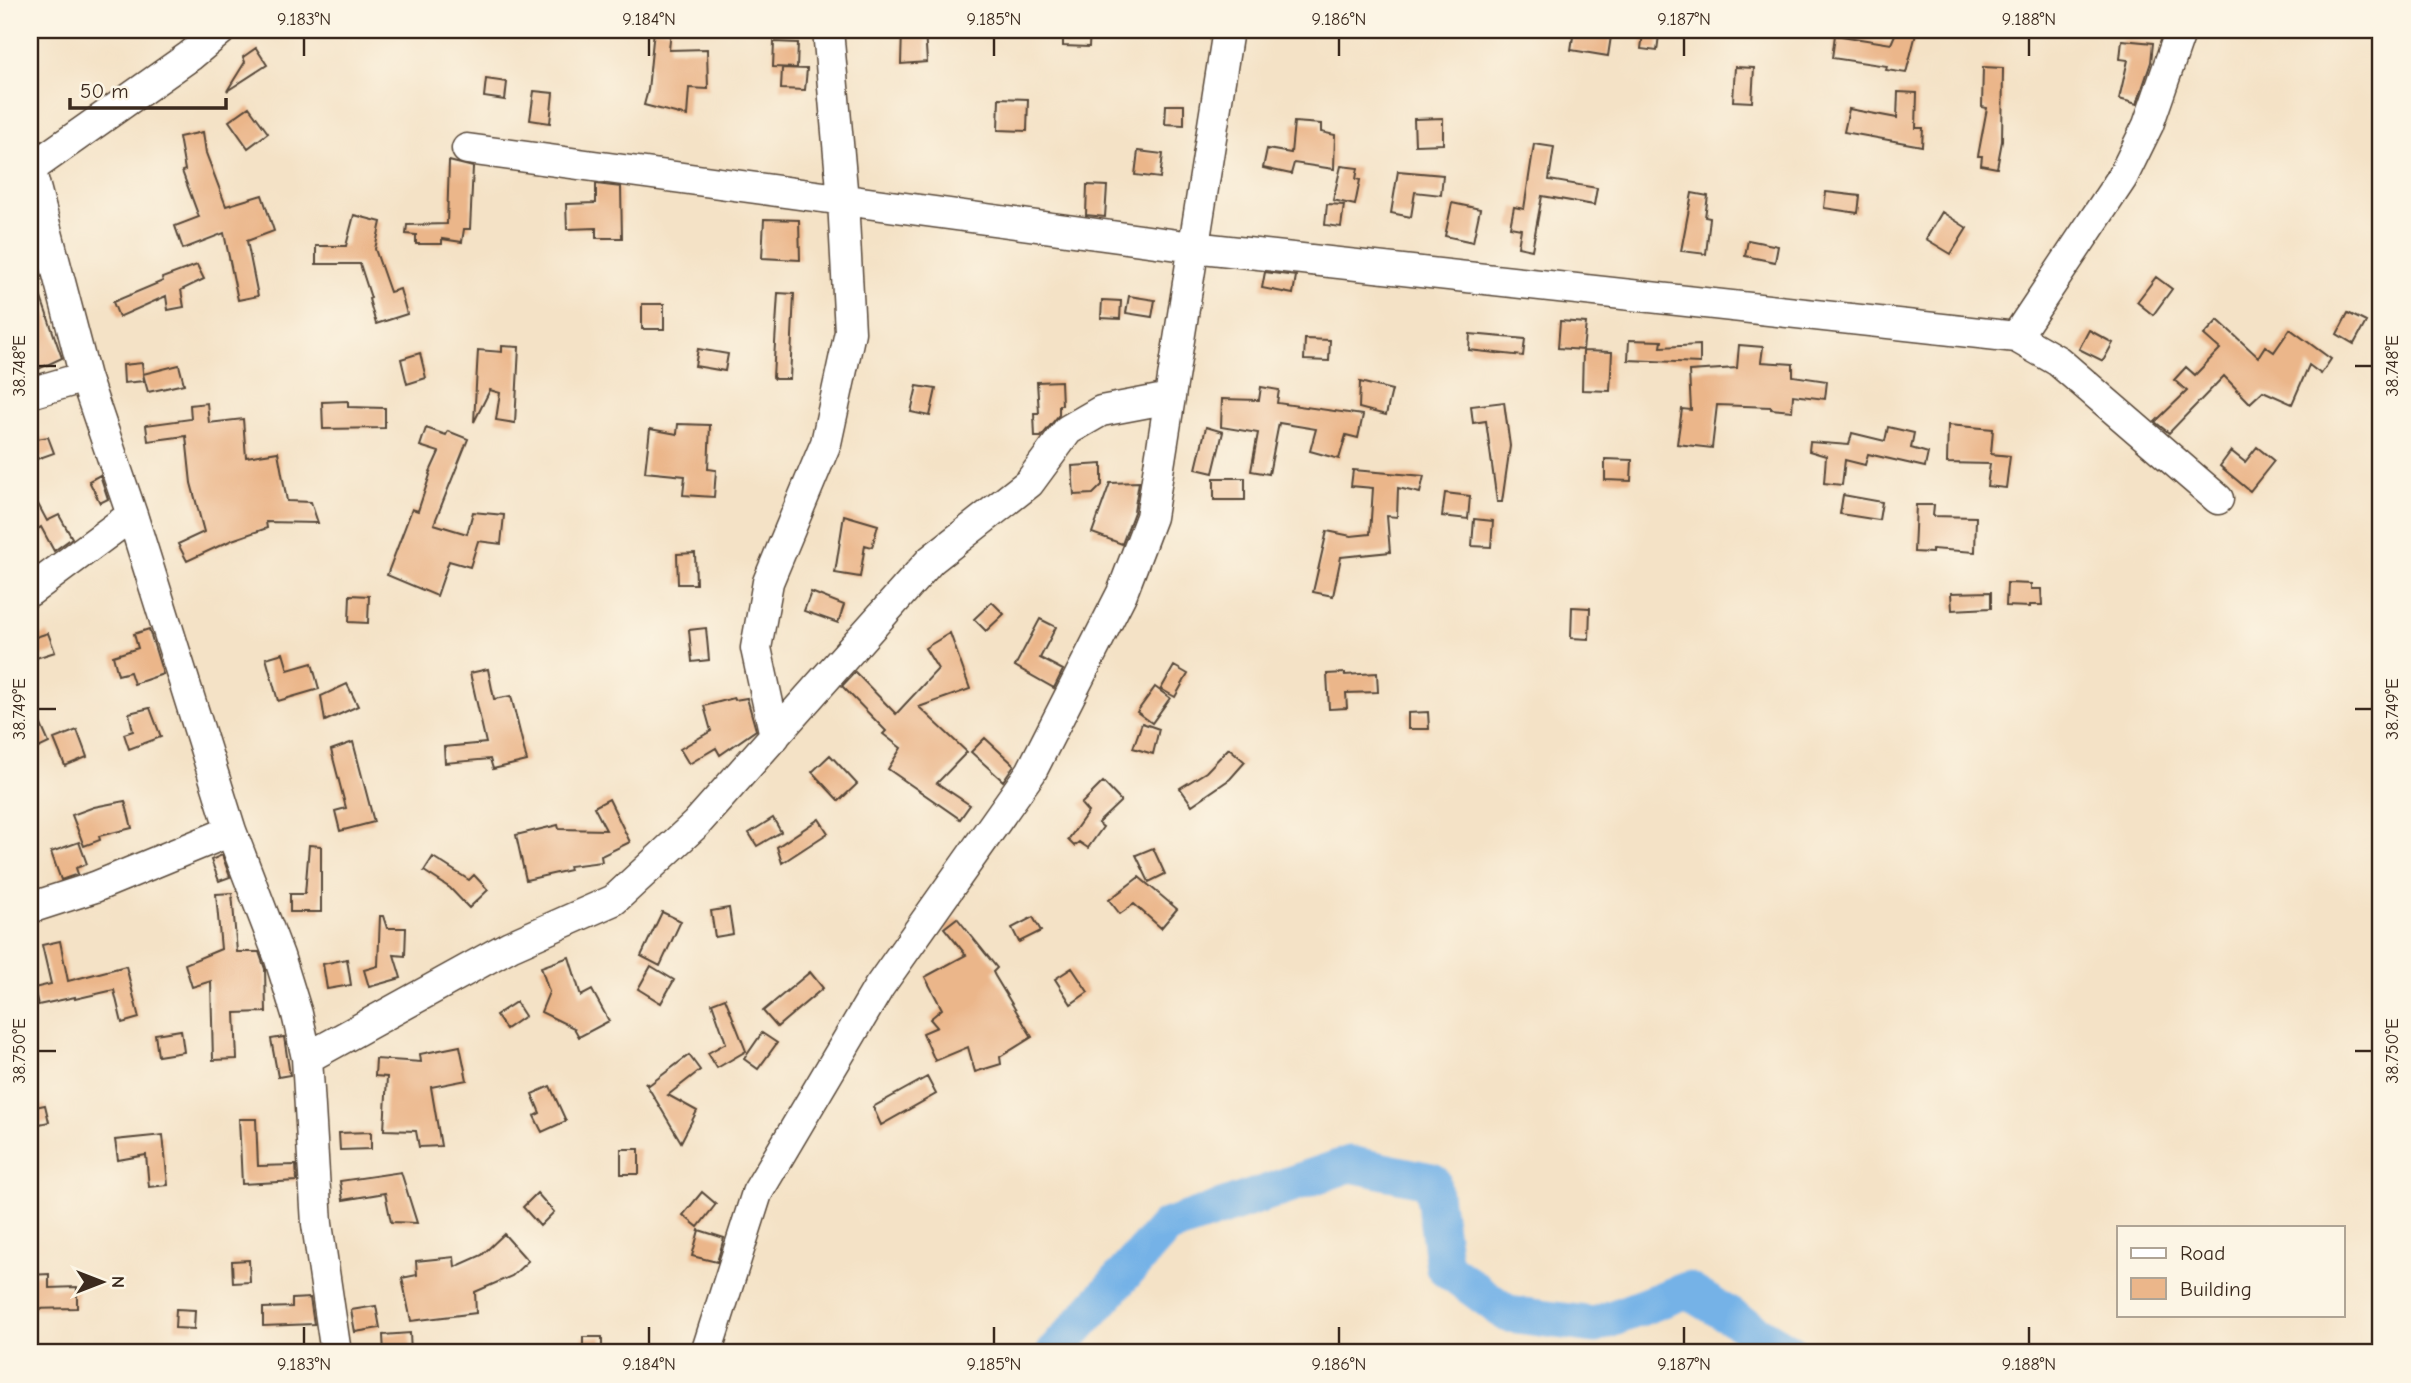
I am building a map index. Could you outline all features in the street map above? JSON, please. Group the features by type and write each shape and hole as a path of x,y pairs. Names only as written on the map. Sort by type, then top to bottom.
{"street":[{"path":"221,30 190,56 30,169 85,377 132,515 231,831 279,956 297,1014 307,1058 317,1224 337,1353"},
{"path":"775,736 756,648 768,582 826,443 850,332 843,200 828,30"},
{"path":"706,1353 757,1193 879,987 1031,772 1122,593 1151,517 1228,30"},
{"path":"2016,337 2122,178 2148,125 2180,30"},
{"path":"467,149 1193,247 2016,337 2058,361 2218,499"},
{"path":"30,393 85,377"},
{"path":"307,1058 510,946 614,900 696,824 931,561 1029,483 1068,430 1101,411 1170,398"},
{"path":"30,591 132,515"},
{"path":"30,908 95,887 231,831"}],"building":[{"path":"654,30 671,30 669,50 707,49 708,89 689,88 687,116 644,105"},
{"path":"902,30 925,30 927,62 901,64"},
{"path":"1063,30 1090,30 1089,47 1063,46"},
{"path":"1574,30 1612,30 1608,56 1571,50"},
{"path":"1897,30 1917,30 1906,73 1886,70 1887,66 1832,58 1835,35 1891,44"},
{"path":"1643,33 1659,35 1657,51 1641,49"},
{"path":"2122,40 2153,43 2151,62 2137,104 2119,99 2128,60 2120,59"},
{"path":"774,42 798,43 797,68 773,67"},
{"path":"256,48 267,65 227,91 245,62 243,57"},
{"path":"1735,67 1754,68 1752,102 1733,101"},
{"path":"1983,67 2003,68 2002,141 1997,168 1981,165 1982,156 1978,156 1987,108 1982,107"},
{"path":"782,68 807,69 805,90 781,89"},
{"path":"486,79 507,82 505,100 484,97"},
{"path":"534,91 553,93 550,123 530,120"},
{"path":"1898,92 1917,93 1916,128 1923,128 1922,146 1844,132 1849,109 1897,118"},
{"path":"999,98 1028,99 1027,131 998,130"},
{"path":"1166,105 1184,105 1184,125 1165,124"},
{"path":"249,107 268,133 248,148 229,121"},
{"path":"1443,118 1443,144 1415,145 1414,119"},
{"path":"1294,122 1321,124 1321,132 1335,135 1334,169 1294,163 1291,174 1263,168 1267,149 1291,153"},
{"path":"203,132 206,153 226,206 262,195 274,231 247,241 258,296 238,300 224,233 183,249 175,226 199,217 182,171 185,170 179,137"},
{"path":"1534,144 1554,147 1549,180 1597,188 1594,205 1542,196 1532,250 1518,247 1521,229 1510,227 1514,207 1524,209"},
{"path":"1138,151 1163,154 1160,178 1135,175"},
{"path":"449,161 473,167 470,229 464,229 462,242 442,239 442,244 416,244 416,235 406,234 407,225 447,224"},
{"path":"1341,166 1358,168 1356,179 1360,180 1355,205 1333,200"},
{"path":"1398,171 1443,175 1441,195 1415,192 1411,217 1391,213"},
{"path":"596,184 621,187 622,238 596,238 596,228 567,229 566,204 596,203"},
{"path":"1087,185 1107,186 1105,217 1086,215"},
{"path":"1826,192 1860,196 1858,213 1824,208"},
{"path":"1692,193 1708,196 1705,217 1710,218 1706,254 1681,251"},
{"path":"1452,203 1480,209 1473,242 1445,236"},
{"path":"1327,204 1344,205 1341,227 1325,225"},
{"path":"1942,212 1967,228 1951,254 1926,239"},
{"path":"354,215 381,222 375,249 390,292 400,289 407,314 376,324 360,264 316,264 316,246 346,246"},
{"path":"764,219 799,220 800,260 762,258"},
{"path":"1748,240 1778,246 1775,262 1745,256"},
{"path":"197,265 204,279 181,290 184,307 168,310 166,296 119,317 113,302 163,281 162,278"},
{"path":"1265,272 1296,276 1293,294 1262,288"},
{"path":"33,275 62,358 30,373 30,276"},
{"path":"2156,277 2172,289 2153,315 2137,302"},
{"path":"778,293 794,294 790,379 773,377"},
{"path":"1129,296 1155,300 1152,317 1126,313"},
{"path":"1102,300 1121,301 1120,319 1101,318"},
{"path":"642,304 664,304 664,329 642,329"},
{"path":"2348,313 2366,322 2354,344 2337,334"},
{"path":"2218,320 2258,357 2265,346 2274,352 2290,329 2331,359 2321,374 2309,365 2292,404 2263,391 2250,403 2224,376 2169,433 2155,422 2187,391 2174,380 2186,367 2195,375 2220,349 2204,335"},
{"path":"1560,321 1586,323 1583,350 1558,348"},
{"path":"2089,330 2113,343 2103,361 2079,349"},
{"path":"1470,334 1525,339 1523,356 1469,350"},
{"path":"1305,339 1330,340 1329,361 1304,360"},
{"path":"1629,340 1662,341 1661,347 1700,345 1700,363 1628,360"},
{"path":"1739,345 1763,347 1761,362 1793,364 1793,376 1827,381 1825,399 1793,395 1792,411 1771,407 1717,405 1712,448 1677,444 1682,409 1691,410 1689,371 1737,368"},
{"path":"502,346 519,347 515,423 496,420 500,393 490,390 474,422 478,350 502,352"},
{"path":"698,349 728,354 725,371 695,366"},
{"path":"1583,351 1612,352 1610,391 1582,390"},
{"path":"420,353 426,378 407,384 401,359"},
{"path":"142,363 144,381 124,383 123,365"},
{"path":"179,365 184,384 148,392 143,374"},
{"path":"1061,381 1062,405 1059,405 1059,415 1041,437 1035,437 1034,413 1039,413 1037,382"},
{"path":"1360,382 1392,390 1386,415 1359,408"},
{"path":"917,386 936,389 930,416 911,412"},
{"path":"1261,387 1279,390 1277,403 1363,415 1358,438 1346,435 1339,459 1310,451 1316,429 1279,423 1269,474 1251,471 1258,433 1221,427 1222,399 1259,400"},
{"path":"348,401 348,407 385,408 385,428 323,429 322,402"},
{"path":"1504,402 1510,446 1502,502 1497,502 1486,421 1473,423 1471,406"},
{"path":"207,403 209,423 243,419 246,457 278,452 287,501 311,502 318,523 266,522 267,528 232,540 187,561 178,544 204,532 191,483 186,436 148,441 146,425 191,419 190,405"},
{"path":"678,424 710,425 708,469 716,470 714,497 683,495 685,476 645,472 650,429 677,434"},
{"path":"1948,425 1993,429 1991,454 2010,456 2006,488 1987,486 1990,464 1947,463"},
{"path":"1206,427 1223,432 1213,473 1196,469"},
{"path":"1888,427 1914,433 1911,448 1928,453 1925,467 1868,454 1865,465 1845,460 1842,485 1824,483 1826,456 1809,451 1810,442 1849,445 1852,433 1885,441"},
{"path":"426,428 446,435 448,431 468,439 434,524 467,534 473,512 504,515 501,544 478,541 470,567 449,561 437,596 387,575 412,509 418,511 439,452 420,446"},
{"path":"48,437 54,453 37,459 30,440"},
{"path":"2257,447 2274,461 2250,491 2220,466 2231,451 2245,462"},
{"path":"1605,459 1632,460 1631,481 1605,480"},
{"path":"1102,464 1102,485 1093,494 1074,495 1072,466"},
{"path":"1353,470 1424,476 1420,493 1398,488 1397,517 1387,516 1390,552 1341,557 1333,596 1313,592 1327,531 1351,536 1370,534 1373,488 1351,486"},
{"path":"100,475 108,499 100,503 89,481"},
{"path":"1214,478 1245,478 1245,500 1214,500"},
{"path":"1139,482 1134,512 1122,544 1092,533 1110,483"},
{"path":"30,489 47,521 59,515 72,538 54,551 41,527 30,534"},
{"path":"1445,493 1470,496 1468,519 1442,516"},
{"path":"1843,495 1882,502 1879,520 1840,514"},
{"path":"1916,505 1934,505 1933,516 1976,517 1975,552 1932,549 1932,553 1914,552"},
{"path":"844,515 878,525 872,547 865,545 860,577 835,573"},
{"path":"1474,519 1493,521 1491,547 1472,546"},
{"path":"695,553 696,584 678,584 677,554"},
{"path":"2007,583 2031,584 2031,589 2041,589 2042,605 2006,606"},
{"path":"811,592 844,605 838,623 804,611"},
{"path":"1991,592 1991,608 1952,610 1951,593"},
{"path":"350,595 369,596 368,623 349,622"},
{"path":"992,602 1004,614 986,631 974,619"},
{"path":"1572,607 1590,608 1589,639 1571,638"},
{"path":"1040,619 1056,627 1040,658 1063,670 1054,688 1015,666"},
{"path":"706,628 709,660 692,662 689,630"},
{"path":"149,629 163,674 134,684 130,672 118,675 113,656 138,648 134,634"},
{"path":"48,633 55,652 30,660 30,639"},
{"path":"950,633 970,689 919,707 967,752 937,783 970,805 960,819 888,769 901,748 883,734 886,731 842,686 855,672 896,714 938,669 925,648"},
{"path":"283,653 288,670 312,663 319,689 278,701 266,658"},
{"path":"1174,666 1188,674 1175,697 1161,689"},
{"path":"488,669 494,699 511,696 527,761 493,769 490,759 445,763 444,747 486,743 470,673"},
{"path":"1377,673 1378,692 1346,693 1347,708 1329,709 1327,674"},
{"path":"347,684 358,706 325,721 321,696"},
{"path":"1155,687 1170,698 1152,723 1137,712"},
{"path":"734,698 747,698 756,730 720,755 716,748 689,764 680,749 711,731 704,706"},
{"path":"30,700 49,743 30,752"},
{"path":"150,708 161,737 129,749 124,734 133,731 129,713"},
{"path":"1428,712 1429,729 1408,729 1408,713"},
{"path":"1142,723 1159,729 1153,754 1133,748"},
{"path":"77,730 87,757 65,766 54,739"},
{"path":"985,738 1014,765 1003,781 971,752"},
{"path":"353,742 374,822 340,831 335,811 346,808 331,750"},
{"path":"1229,748 1245,762 1230,779 1192,805 1180,788 1206,772"},
{"path":"830,755 857,784 839,801 812,772"},
{"path":"1103,782 1121,801 1098,823 1103,827 1088,848 1079,842 1074,846 1068,840 1088,812 1081,804"},
{"path":"609,799 630,842 601,856 602,862 569,866 570,870 526,880 516,835 558,825 559,829 606,830 594,807"},
{"path":"125,801 132,828 99,836 100,840 84,846 72,815 94,807"},
{"path":"773,818 781,832 757,846 749,833"},
{"path":"819,819 828,833 782,863 777,847"},
{"path":"79,842 87,864 76,868 78,874 61,880 51,852"},
{"path":"309,845 321,846 321,912 290,912 290,894 305,894"},
{"path":"1153,848 1165,874 1149,882 1136,855"},
{"path":"222,855 230,877 219,881 211,860"},
{"path":"433,857 469,880 474,875 488,890 469,908 450,888 424,871"},
{"path":"1139,877 1177,909 1161,928 1134,904 1120,914 1109,900"},
{"path":"232,893 237,952 259,952 265,969 266,1012 235,1013 237,1059 213,1060 211,981 192,987 185,964 221,949 216,894"},
{"path":"729,908 733,934 715,937 711,911"},
{"path":"662,912 681,921 660,966 641,956"},
{"path":"380,916 383,916 387,928 406,928 405,956 394,955 401,978 369,987 364,970 378,966"},
{"path":"1033,917 1041,931 1019,942 1012,928"},
{"path":"957,918 997,968 993,972 995,976 1032,1037 1000,1057 1001,1064 975,1072 968,1047 935,1061 923,1033 937,1027 930,1019 942,1009 925,977 966,955 944,928"},
{"path":"60,941 68,981 126,966 139,1018 122,1023 114,990 38,1005 34,988 51,984 42,945"},
{"path":"569,957 581,996 592,990 609,1021 579,1037 574,1028 541,1012 549,992 541,967"},
{"path":"347,959 351,985 327,989 323,964"},
{"path":"651,966 674,980 661,1003 638,989"},
{"path":"1072,968 1088,992 1071,1004 1055,979"},
{"path":"810,972 823,988 777,1027 763,1011"},
{"path":"725,998 746,1051 717,1068 708,1053 726,1043 712,1003"},
{"path":"516,1002 525,1016 506,1029 496,1015"},
{"path":"181,1030 184,1052 158,1056 155,1034"},
{"path":"762,1033 777,1043 758,1069 744,1059"},
{"path":"284,1037 290,1075 278,1077 271,1039"},
{"path":"460,1046 467,1080 431,1087 441,1146 419,1147 416,1131 384,1130 387,1077 375,1076 376,1059 421,1062 420,1054"},
{"path":"689,1055 700,1070 668,1095 697,1111 681,1142 645,1082 649,1085"},
{"path":"927,1077 936,1094 881,1125 873,1107"},
{"path":"550,1086 566,1121 542,1132 534,1116 540,1113 532,1094"},
{"path":"45,1105 49,1122 30,1126 30,1108"},
{"path":"239,1119 256,1119 258,1166 296,1165 297,1181 242,1184"},
{"path":"371,1132 371,1149 340,1150 339,1133"},
{"path":"163,1135 168,1185 149,1187 146,1155 118,1160 115,1140"},
{"path":"621,1149 639,1149 639,1174 621,1174"},
{"path":"401,1172 417,1223 391,1222 385,1193 343,1200 340,1181"},
{"path":"702,1192 716,1204 698,1227 683,1215"},
{"path":"537,1193 554,1212 540,1226 523,1207"},
{"path":"699,1230 724,1238 717,1262 692,1256"},
{"path":"504,1234 528,1261 512,1276 475,1292 476,1313 411,1321 402,1278 417,1275 416,1261 454,1257 455,1267 482,1255"},
{"path":"249,1260 250,1282 233,1283 232,1261"},
{"path":"49,1274 49,1288 77,1287 77,1308 30,1309 30,1275"},
{"path":"310,1298 314,1324 263,1326 263,1308 292,1307 292,1299"},
{"path":"376,1306 380,1328 355,1332 351,1310"},
{"path":"176,1309 195,1310 194,1329 175,1328"},
{"path":"410,1333 411,1353 384,1353 383,1335"},
{"path":"583,1337 602,1337 602,1353 583,1353"}],"waterway":[{"path":"1054,1353 1166,1227 1350,1164 1432,1181 1444,1267 1508,1314 1595,1325 1687,1290 1791,1353"}]}
